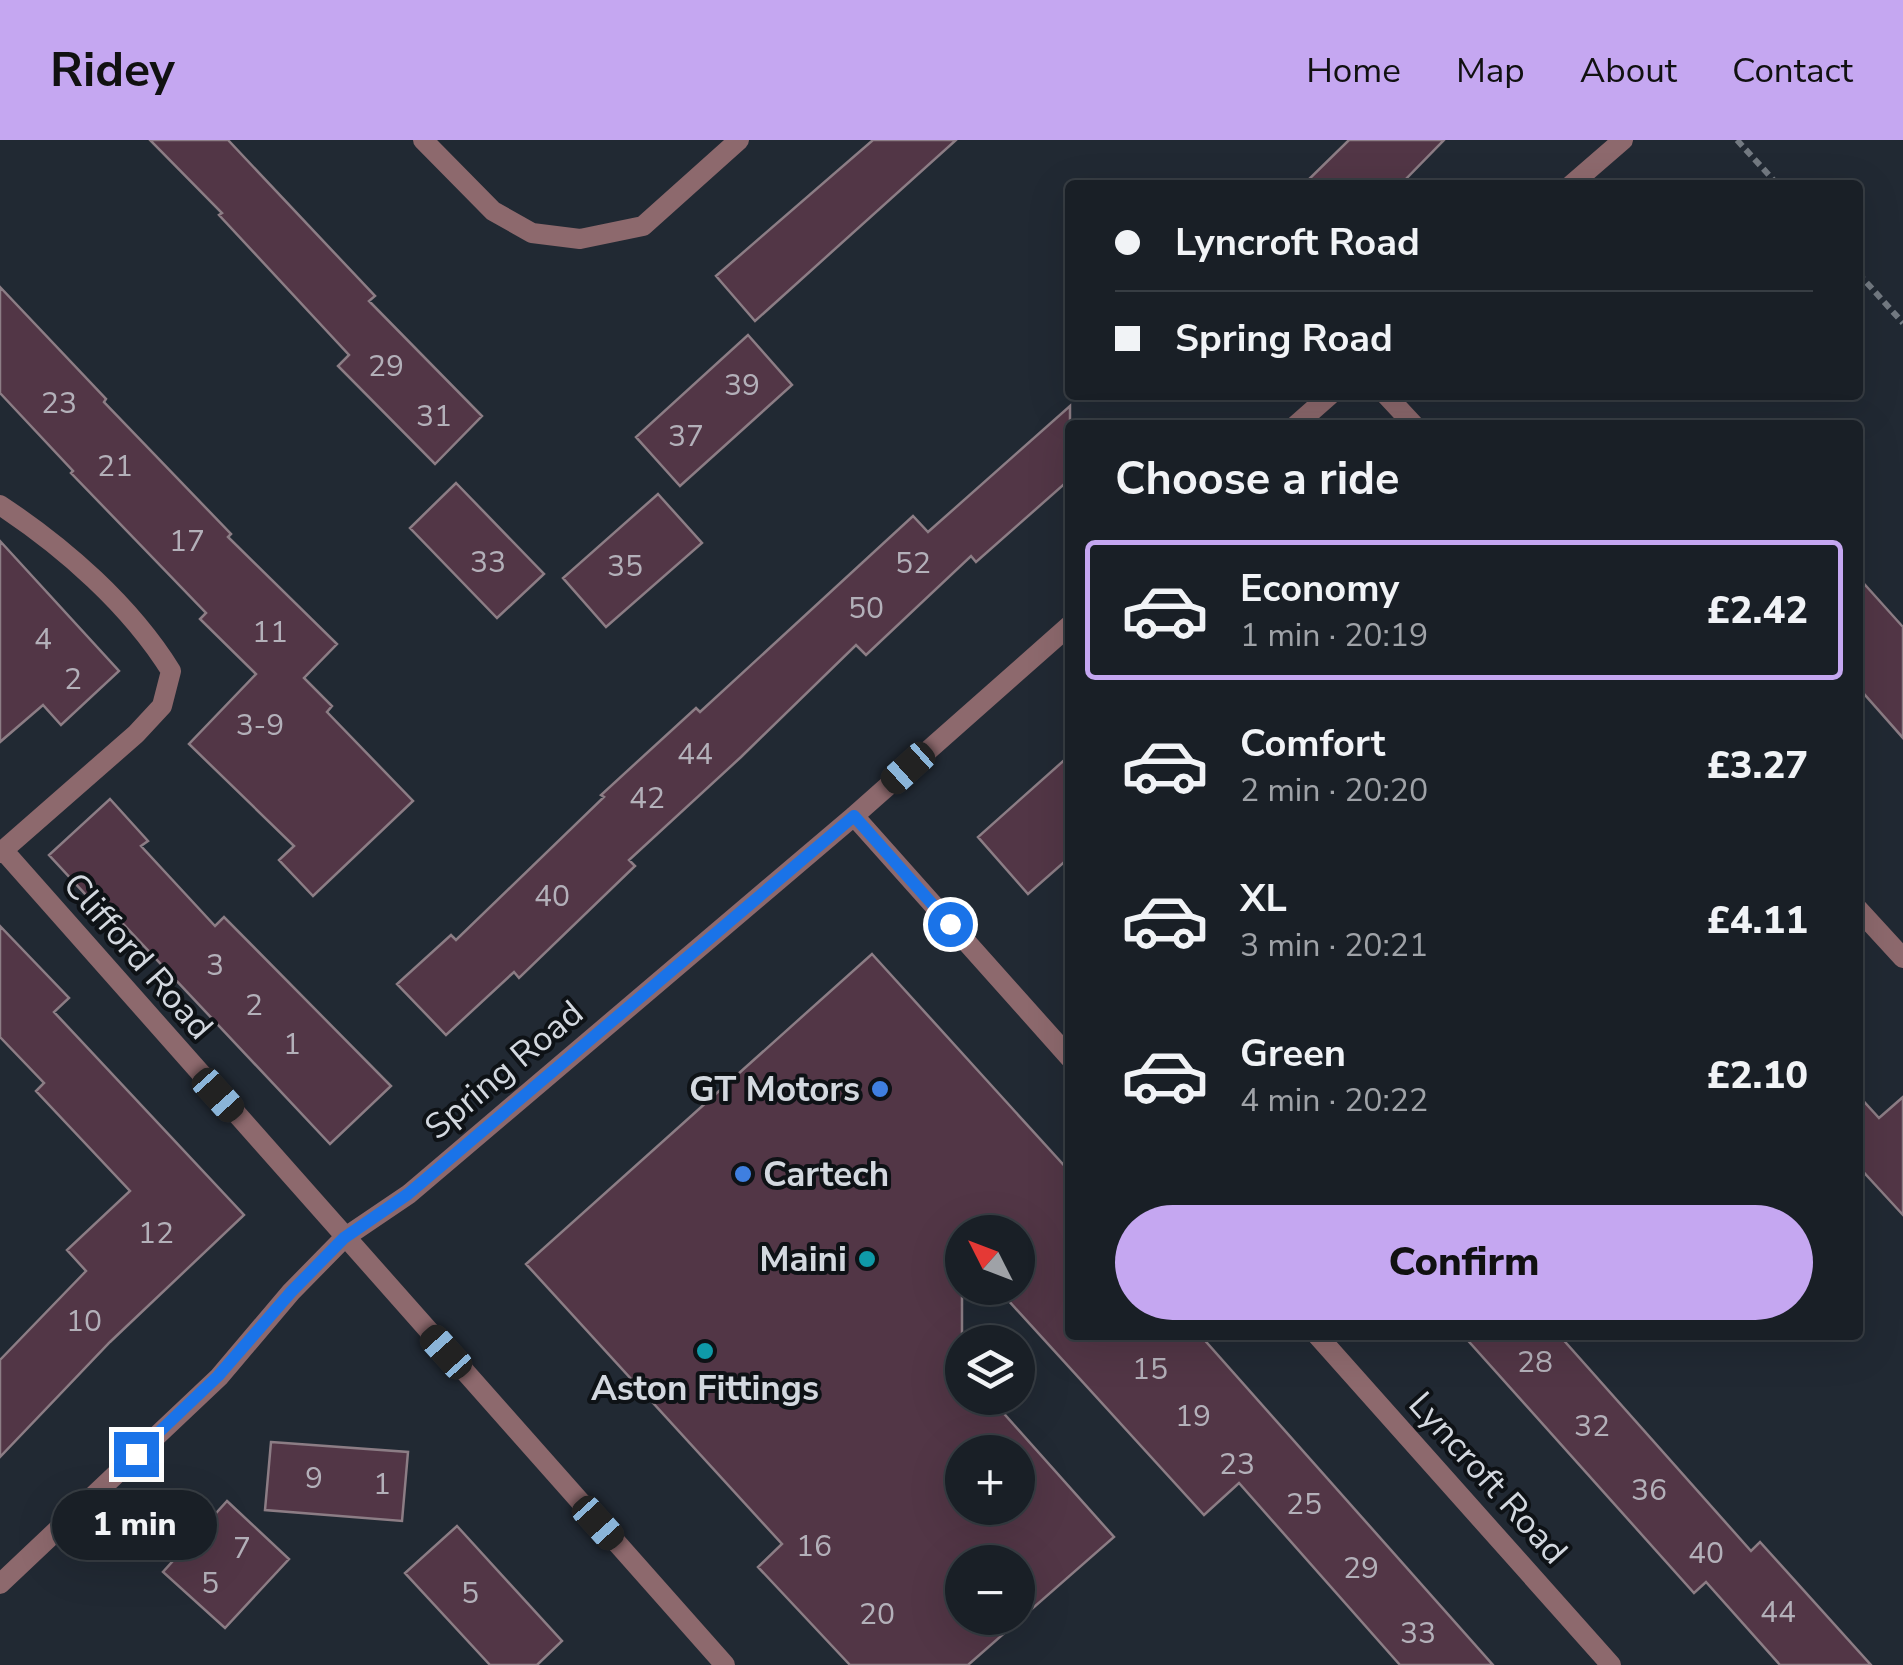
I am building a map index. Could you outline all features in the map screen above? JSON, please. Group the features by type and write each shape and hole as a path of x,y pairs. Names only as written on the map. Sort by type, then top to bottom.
{"street":[{"path":"423,140 493,211 532,233 580,239 643,226 740,140"},
{"path":"1577,180 1623,140"},
{"path":"1302,420 1324,400"},
{"path":"1391,400 1409,420"},
{"path":"0,505 47,536 150,636 171,672 162,706 136,734 1,852"},
{"name":"Spring Road","path":"0,1584 218,1376 344,1238 408,1194 854,816 1065,629"},
{"path":"854,816 1065,1052"},
{"name":"Clifford Road","path":"1,852 725,1665"},
{"path":"1863,914 1903,958"},
{"name":"Lyncroft Road","path":"1321,1340 1611,1665"}],"path":[{"path":"1737,140 1773,180"},
{"path":"1863,279 1903,323"}],"building":[{"path":"150,140 228,140 375,296 369,301 482,416 435,464 338,366 349,355 219,215 222,213"},
{"path":"873,140 956,140 755,321 716,276"},
{"path":"1349,140 1444,140 1405,180 1308,180"},
{"path":"0,287 231,534 228,537 337,644 304,678 332,706 327,712 413,801 313,896 279,860 294,846 189,744 256,674 200,619 206,613 0,393"},
{"path":"748,335 792,385 680,486 636,437"},
{"path":"1070,406 1070,420 1065,420 1065,483 976,562 971,556 866,655 856,645 629,860 635,866 519,978 514,972 446,1035 397,984 451,935 456,940 604,797 601,795 696,708 700,712 913,516 928,532"},
{"path":"456,483 544,574 497,618 410,528"},
{"path":"658,494 702,543 606,627 563,578"},
{"path":"0,541 119,671 61,725 43,705 0,742"},
{"path":"1863,583 1903,627 1903,738 1863,693"},
{"path":"1065,759 1065,861 1028,894 978,837"},
{"path":"110,799 148,841 141,846 215,926 224,917 391,1086 330,1144 93,892 87,896 49,855"},
{"path":"0,926 69,998 54,1012 244,1215 110,1342 0,1457 0,1360 86,1271 67,1250 130,1191 36,1091 44,1083 0,1037"},
{"path":"872,954 1065,1166 1065,1340 1204,1340 1493,1665 1400,1665 1239,1483 1204,1515 1035,1330 1035,1325 1013,1305 1035,1305 1035,1215 945,1215 945,1305 962,1305 962,1325 945,1325 945,1415 1005,1415 1023,1435 945,1435 945,1525 1035,1525 1035,1448 1114,1537 1035,1606 1035,1545 945,1545 945,1635 1002,1635 968,1665 850,1665 758,1567 782,1544 526,1264"},
{"path":"1903,1097 1903,1215 1863,1171 1863,1100 1879,1118"},
{"path":"1467,1340 1563,1340 1751,1551 1760,1542 1871,1665 1780,1665 1706,1582 1694,1593"},
{"path":"271,1442 408,1452 402,1521 265,1510"},
{"path":"227,1501 289,1559 225,1628 163,1572"},
{"path":"457,1526 562,1641 537,1665 490,1665 405,1573"}],"place":[{"name":"GT Motors","path":"880,1089"},
{"name":"Cartech","path":"743,1174"},
{"name":"Maini","path":"867,1259"},
{"name":"Aston Fittings","path":"705,1351"}],"route":[{"path":"136,1454 218,1376 344,1238 408,1194 854,816 950,924"}]}
